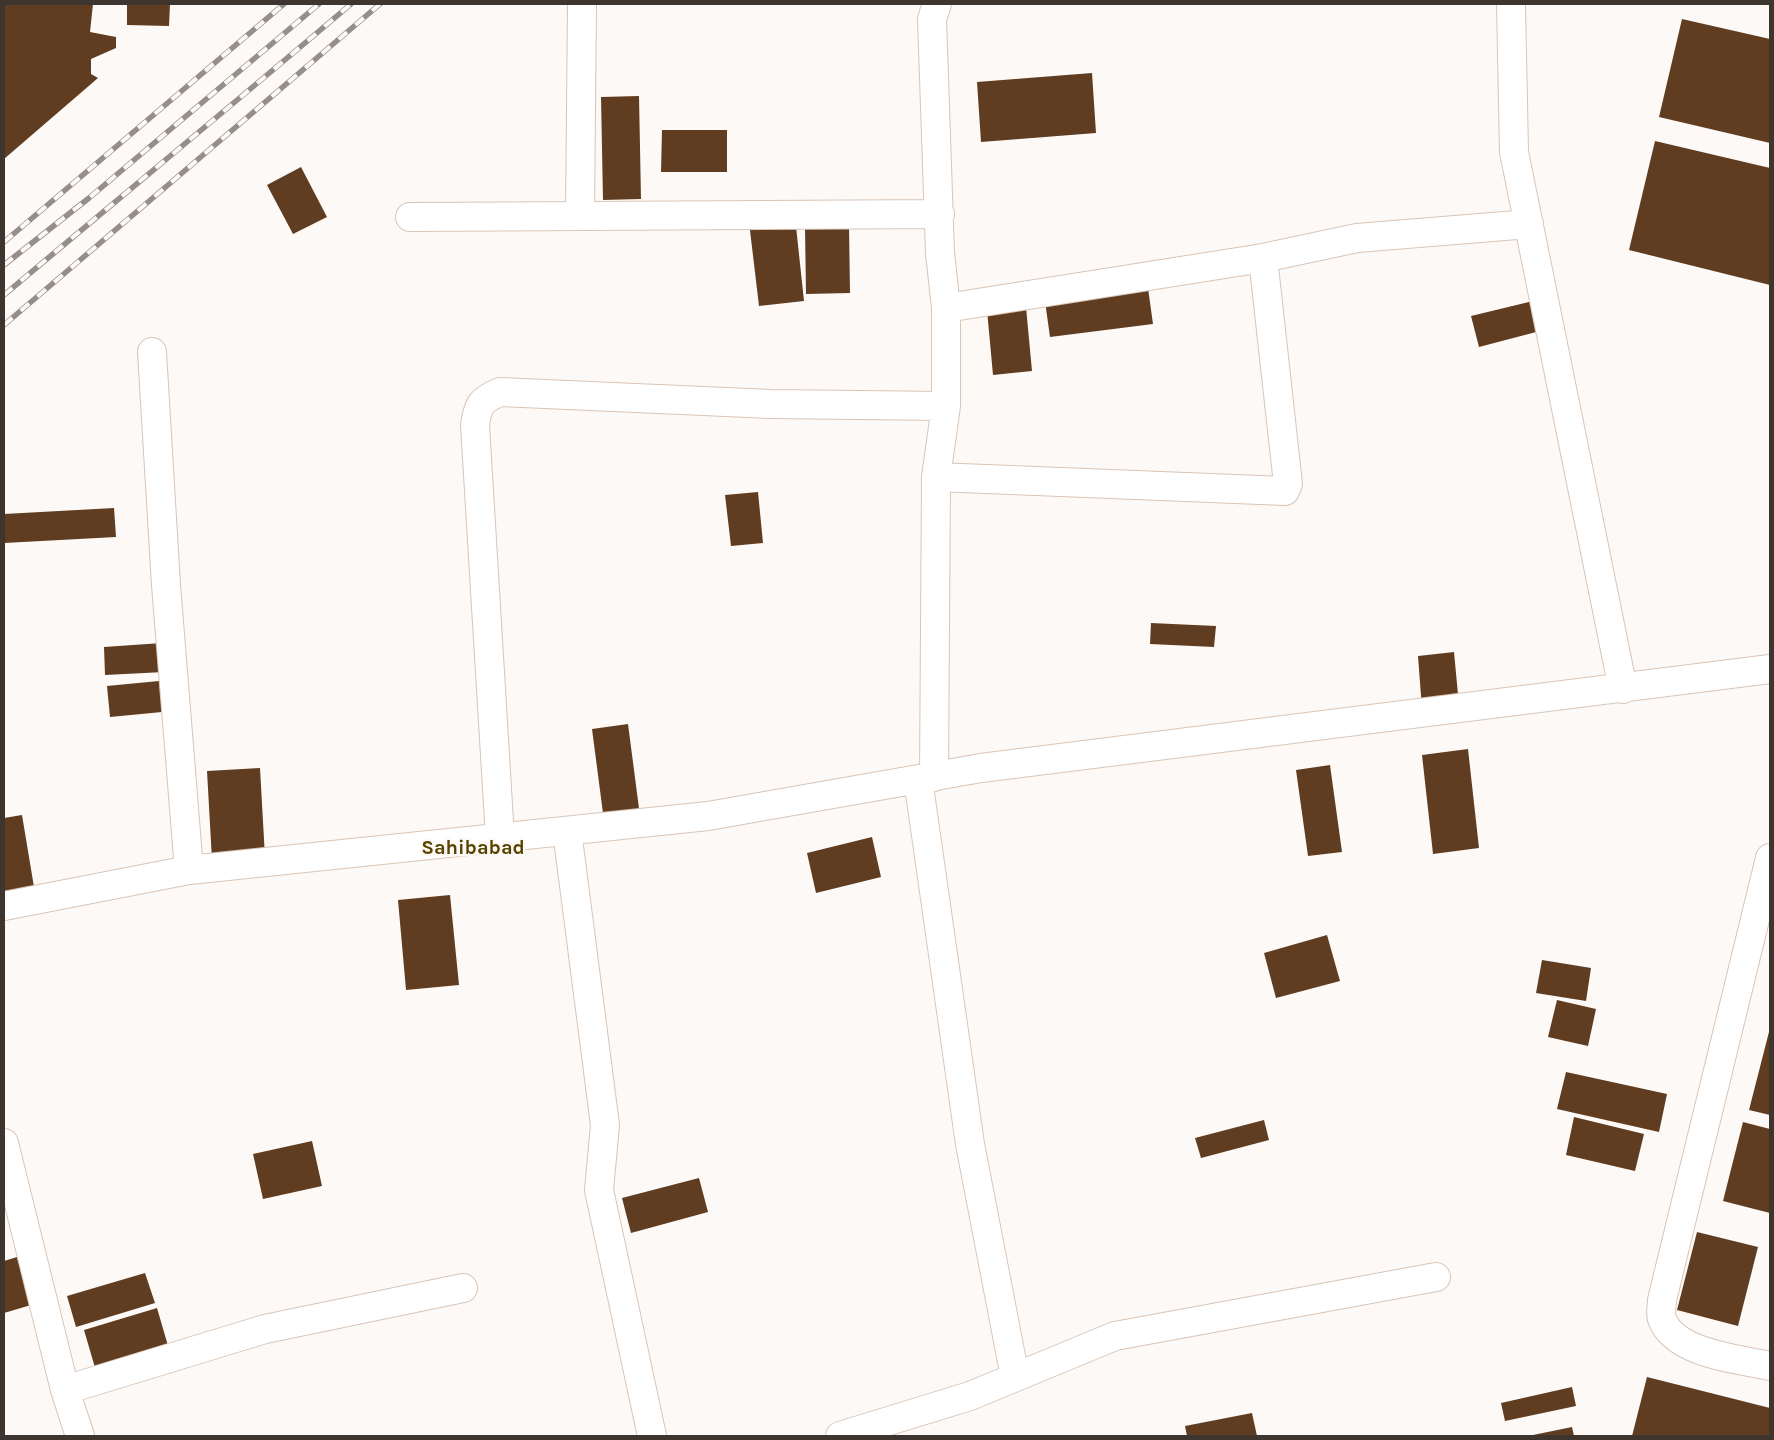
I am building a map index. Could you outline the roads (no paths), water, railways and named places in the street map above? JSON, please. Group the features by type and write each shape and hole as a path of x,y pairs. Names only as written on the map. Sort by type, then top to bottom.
{"street":[{"path":"580,216 582,4"},
{"path":"938,4 932,19 940,253 946,308 946,406 936,477 926,778 970,1144 1015,1377"},
{"path":"1511,4 1514,152 1623,689"},
{"path":"410,217 940,214"},
{"path":"946,308 1263,258 1357,238 1529,224"},
{"path":"936,477 1285,491 1288,484 1263,258"},
{"path":"152,352 166,585 189,870"},
{"path":"500,838 475,425 477,410 485,399 500,392 771,404 946,406"},
{"path":"4,906 189,870 708,816 981,768 1623,689 1770,669"},
{"path":"567,831 605,1125 599,1190 652,1436"},
{"path":"1770,858 1662,1300 1662,1319 1673,1336 1694,1349 1770,1366"},
{"path":"4,1143 65,1390 80,1436"},
{"path":"840,1436 970,1396 1115,1336 1436,1277"},
{"path":"65,1390 265,1329 463,1288"}],"railway":[{"path":"4,242 284,4"},
{"path":"4,265 89,198 319,4"},
{"path":"4,295 351,4"},
{"path":"4,325 380,4"}],"district":[{"name":"Sahibabad","path":"473,848"}]}
